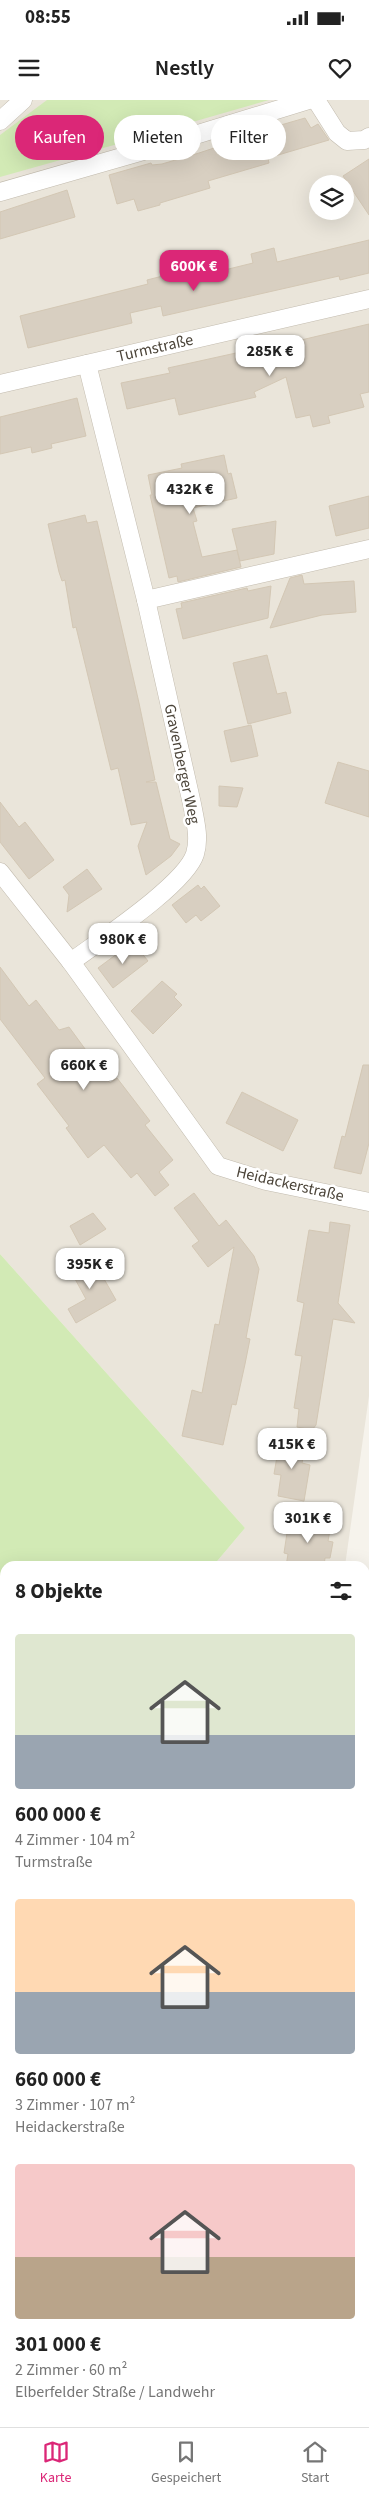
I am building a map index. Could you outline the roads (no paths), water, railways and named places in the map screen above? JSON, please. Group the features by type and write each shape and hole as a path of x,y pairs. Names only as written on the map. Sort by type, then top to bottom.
{"street":[{"path":"0,121 23,100"},
{"path":"0,192 309,100"},
{"path":"316,100 337,133 347,141 364,140 369,137"},
{"name":"Turmstraße","path":"0,384 369,299"},
{"name":"Gravenberger Weg","path":"71,962 156,898 182,874 195,855 197,833 146,600 86,364"},
{"path":"146,600 369,549"},
{"name":"Heidackerstraße","path":"0,872 71,962 218,1166 266,1181 369,1202"}]}
